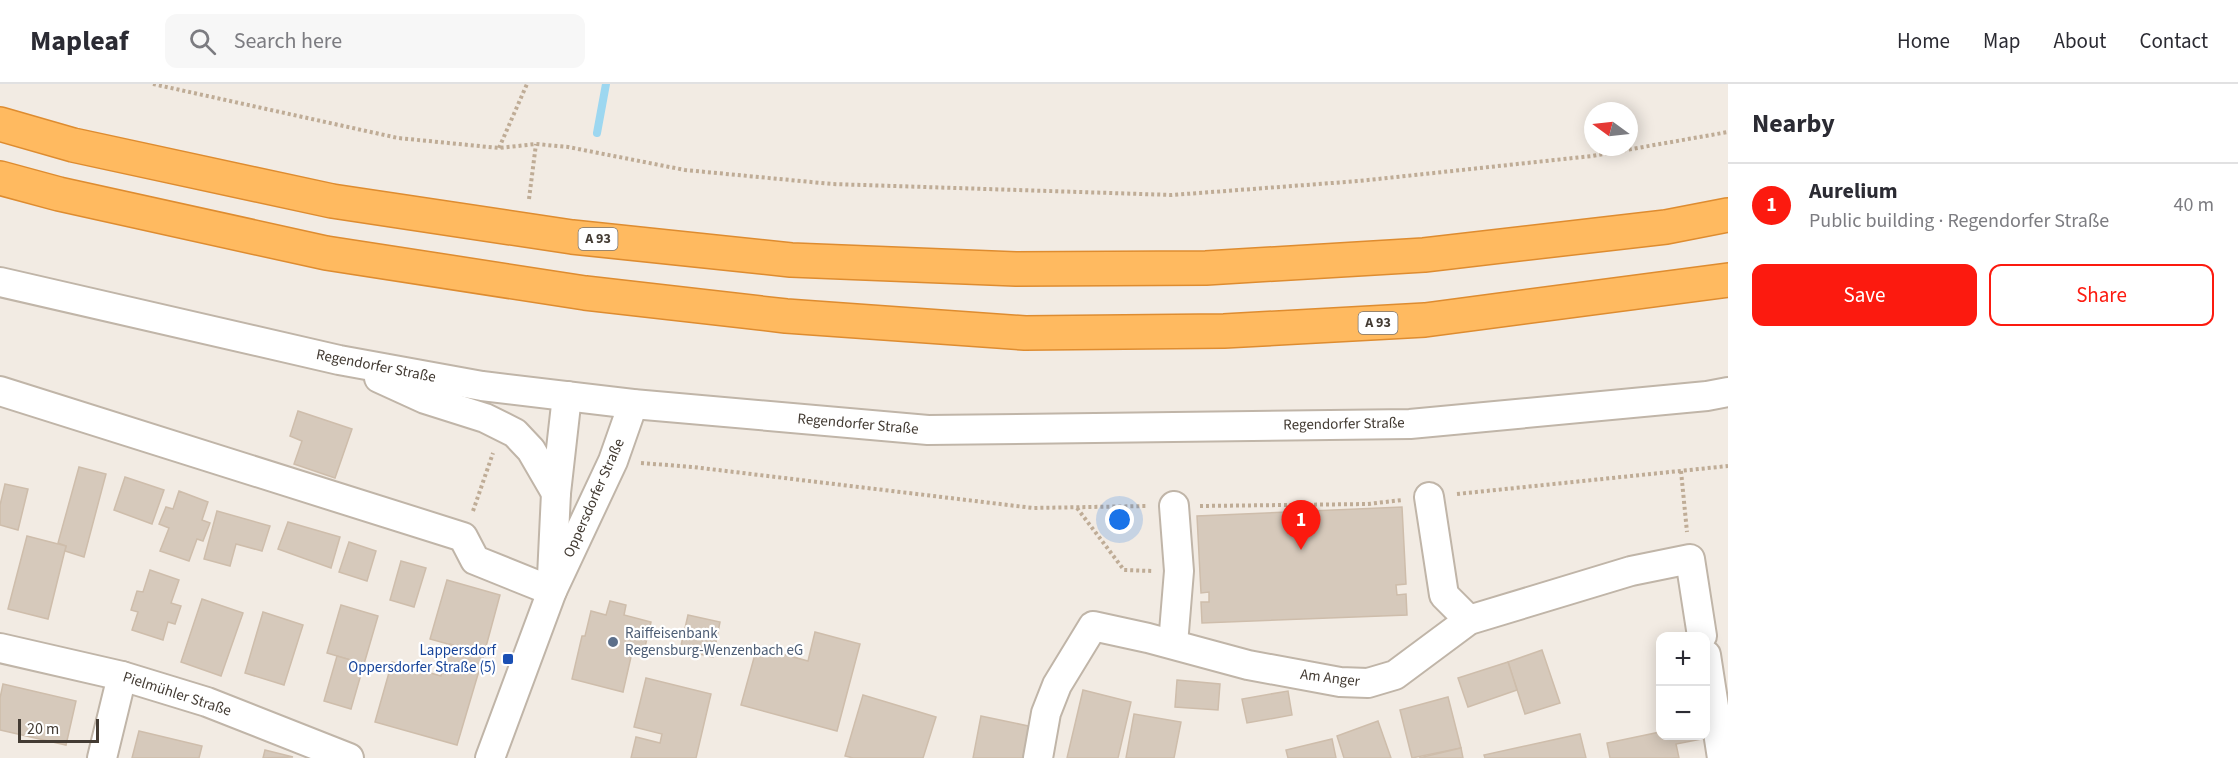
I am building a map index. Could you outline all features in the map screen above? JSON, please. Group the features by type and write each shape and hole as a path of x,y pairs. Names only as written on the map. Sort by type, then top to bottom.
{"highway":[{"name":"A 93","path":"0,124 73,145 332,201 572,237 791,260 1016,269 1206,268 1424,255 1666,227 1728,215"},
{"name":"A 93","path":"0,178 58,194 326,253 585,293 786,316 1025,333 1224,331 1425,320 1728,280"}],"street":[{"name":"Regendorfer Straße","path":"0,282 339,360 482,386 633,404 928,430 1410,423 1707,396 1728,392"},
{"path":"339,360 425,399 485,418 515,432 531,450 556,493"},
{"path":"0,391 463,537 475,560 552,591"},
{"name":"Oppersdorfer Straße","path":"552,591 556,493 567,396"},
{"name":"Oppersdorfer Straße","path":"490,758 552,591 613,461 633,404"},
{"path":"1429,497 1444,595 1469,620"},
{"path":"1173,644 1179,571 1174,506"},
{"path":"1690,559 1701,632"},
{"name":"Am Anger","path":"1038,758 1046,713 1057,685 1093,626 1173,644 1248,665 1340,682 1368,683 1395,675 1469,620 1631,571 1690,559"},
{"name":"Pielmühler Straße","path":"0,648 122,676 207,702 349,758"},
{"path":"102,758 122,676"},
{"path":"1710,681 1722,758"}],"path":[{"path":"153,84 398,138 499,148 536,144 568,147 685,170 832,184 1172,195 1359,181 1592,156 1728,132"},
{"path":"499,148 528,84"},
{"path":"529,199 536,144"},
{"path":"463,537 495,448"},
{"path":"638,463 1033,508 1368,504 1728,466"},
{"path":"1680,471 1690,559"},
{"path":"1076,507 1124,570 1179,571"}],"building":[{"path":"298,411 352,429 335,478 294,464 302,441 290,436"},
{"path":"79,467 106,474 84,557 65,551 66,546 58,543"},
{"path":"125,477 164,490 152,524 114,510"},
{"path":"5,484 28,489 18,530 0,525 0,505"},
{"path":"179,491 208,502 202,520 210,523 203,541 197,539 189,561 160,551 169,528 159,524 166,507 173,509"},
{"path":"1402,507 1406,584 1396,585 1397,595 1406,594 1407,615 1202,623 1201,602 1209,602 1209,592 1201,593 1197,516"},
{"path":"217,511 270,526 262,551 236,544 230,566 204,559"},
{"path":"288,522 340,537 331,568 278,549"},
{"path":"27,536 66,546 48,619 8,609"},
{"path":"349,542 376,551 367,581 339,572"},
{"path":"401,561 426,568 414,607 390,600"},
{"path":"150,570 179,580 171,603 181,606 175,624 168,622 163,640 132,630 138,612 131,610 137,591 143,592"},
{"path":"447,580 500,595 484,654 430,639"},
{"path":"202,599 243,613 221,676 181,662"},
{"name":"Raiffeisenbank Regensburg-Wenzenbach eG","path":"610,601 626,605 624,615 651,622 644,651 633,648 623,692 572,679 582,636 585,636 591,611 606,615"},
{"path":"341,605 378,616 364,664 327,653"},
{"path":"263,612 303,625 284,685 245,673"},
{"path":"688,615 720,622 713,657 680,650"},
{"path":"815,632 860,644 837,731 741,705 757,647 808,661"},
{"path":"450,644 484,654 457,745 375,722 392,662 441,676"},
{"path":"1542,650 1560,703 1525,714 1508,662"},
{"path":"337,656 364,664 351,709 324,701"},
{"path":"1508,662 1517,690 1468,707 1458,678"},
{"path":"646,678 711,694 696,758 631,758 636,737 660,743 662,734 634,727"},
{"path":"1177,680 1220,684 1218,710 1175,707"},
{"path":"3,684 76,701 66,745 0,730 0,698"},
{"path":"1083,690 1131,702 1118,758 1067,758"},
{"path":"1288,691 1292,715 1247,723 1242,699"},
{"path":"863,695 936,717 923,758 845,756"},
{"path":"1448,697 1461,748 1412,758 1400,710"},
{"path":"1134,714 1181,722 1174,758 1126,758"},
{"path":"981,716 1038,728 1032,758 973,758"},
{"path":"1378,721 1391,758 1344,758 1337,736"},
{"path":"139,731 202,746 199,758 132,758"},
{"path":"1656,733 1656,740 1697,740 1676,744 1679,758 1610,758 1607,743"},
{"path":"1580,734 1586,758 1485,758 1484,755"},
{"path":"1332,739 1336,758 1288,758 1286,750"},
{"path":"1461,748 1463,758 1419,758"},
{"path":"265,750 293,757 263,758"}],"waterway":[{"path":"597,133 606,84"}],"place":[{"name":"Aurelium","path":"1301,550"},
{"name":"Raiffeisenbank Regensburg-Wenzenbach eG","path":"613,642"},
{"name":"Lappersdorf Oppersdorfer Straße (5)","path":"508,659"}]}
